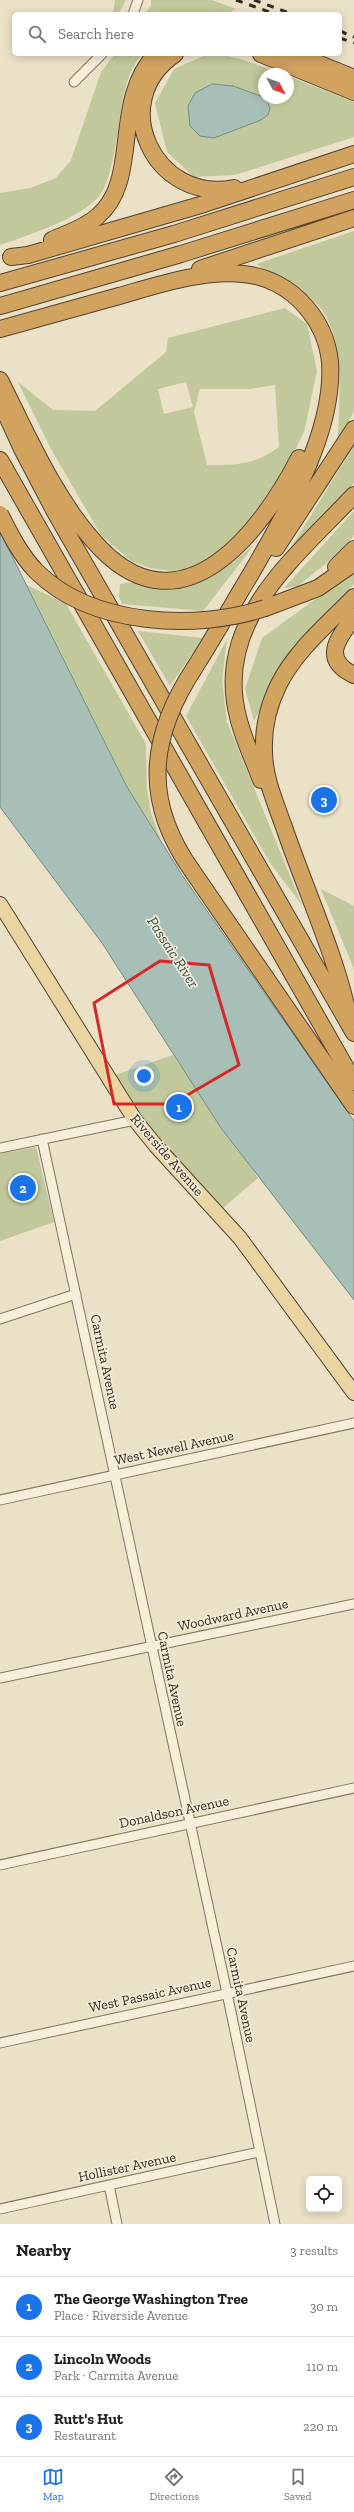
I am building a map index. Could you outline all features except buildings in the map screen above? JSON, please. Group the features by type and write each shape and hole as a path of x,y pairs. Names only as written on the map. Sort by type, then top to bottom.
{"highway":[{"path":"6,258 83,226 97,217 109,204 120,180 135,86 144,69 154,56"},
{"path":"173,56 158,68 149,82 144,98 142,114 143,130 148,145 156,159 168,172 192,185 218,190 307,169"},
{"path":"266,56 354,92"},
{"path":"300,56 354,78"},
{"path":"6,258 28,255 141,223 238,193 354,154"},
{"path":"0,283 181,232 354,177"},
{"path":"0,306 181,254 354,200"},
{"path":"146,288 354,218"},
{"path":"0,329 146,288 194,277 233,273 254,275 280,286 306,306 323,334 330,361 327,398 320,433 308,464 271,537 216,634"},
{"path":"0,380 49,474 94,542 108,556 129,570 150,578 166,580 194,576 209,570 223,561 243,542 284,486 314,430 327,398"},
{"path":"0,401 22,449 55,512 353,1031"},
{"path":"354,429 216,634 174,701 164,727 158,762 158,790 163,816 174,842 354,1106"},
{"path":"0,460 354,1082"},
{"path":"298,870 266,795 241,726 234,692 235,660 244,629 260,598 354,495"},
{"path":"0,514 21,552 38,573 60,590 92,605 141,618 180,621 225,618 270,607 318,588 354,563"},
{"path":"270,607 322,577 354,549"},
{"path":"353,1031 343,989 298,870 267,777 264,751 268,716 279,684 293,662 354,597"},
{"path":"354,616 338,638 335,648 339,663 354,675"}],"main road":[{"name":"Riverside Avenue","path":"0,904 135,1120 156,1146 240,1238 354,1393"}],"street":[{"path":"134,12 138,0"},
{"path":"74,82 100,56"},
{"path":"0,1148 135,1120"},
{"name":"Carmita Avenue","path":"42,1139 227,1992 275,2224"},
{"path":"0,1319 76,1294"},
{"name":"West Newell Avenue","path":"0,1500 354,1423"},
{"name":"Woodward Avenue","path":"0,1678 354,1604"},
{"name":"Donaldson Avenue","path":"0,1864 354,1788"},
{"name":"West Passaic Avenue","path":"0,2043 227,1992 354,1966"},
{"name":"Hollister Avenue","path":"0,2209 259,2152"},
{"path":"109,2185 117,2224"}],"highlighted area":[{"path":"160,961 209,965 239,1065 172,1104 114,1104 94,1003"}],"green space":[{"path":"115,0 126,0 119,12 113,12"},
{"path":"151,0 212,0 236,9 230,12 146,12 151,5"},
{"path":"113,56 140,56 130,73 122,103 111,167 108,178 100,195 80,212 67,219 0,245 0,193 30,188 56,178 71,160 101,72"},
{"path":"203,56 227,56 266,68 258,68 258,95 233,86 212,84 195,93 270,108 268,104 294,104 294,78 354,102 354,137 235,175 194,177 167,152 155,103 174,69"},
{"path":"354,231 354,411 338,442 340,390 338,354 328,320 315,302 256,264"},
{"path":"285,308 307,324 317,371 304,432 286,469 240,533 226,548 192,568 172,571 150,568 131,561 101,535 51,449 18,382 53,410 95,411 166,352 168,338","holes":["186,382 193,407 164,414 158,389","275,385 279,447 253,461 228,465 207,465 194,412 200,389 249,389"]},
{"path":"354,446 354,483 290,549"},
{"path":"354,511 354,535 345,548 298,586 284,588"},
{"path":"255,544 203,611 122,604 119,597 120,584 131,583 178,587 191,585 202,581 225,568"},
{"path":"354,571 354,584 282,665 254,721 245,689 262,638"},
{"path":"27,585 66,604 146,744 147,788 151,813 162,843 127,787"},
{"path":"138,631 203,638 170,686"},
{"path":"227,639 222,681 227,722 302,905 270,863 186,716"},
{"path":"321,889 354,906 354,969"},
{"path":"173,1055 258,1178 223,1208 161,1143 112,1076"},
{"path":"36,1147 54,1222 0,1241 0,1154"}],"water":[{"path":"212,84 233,86 258,95 258,104 268,104 270,108 268,115 261,120 214,138 200,136 190,126 188,106 195,93"},
{"name":"Passaic River","path":"0,532 127,787 182,875 354,1121 354,1300 221,1128 102,943 0,807"}],"pier":[{"path":"166,846 224,931 175,862"}],"railway":[{"path":"236,0 269,12"},
{"path":"254,0 287,12"},
{"path":"342,32 354,37"},
{"path":"342,39 354,43"}],"place":[{"name":"Rutt's Hut","path":"324,800"},
{"name":"The George Washington Tree","path":"179,1107"},
{"name":"Lincoln Woods","path":"23,1188"}]}
